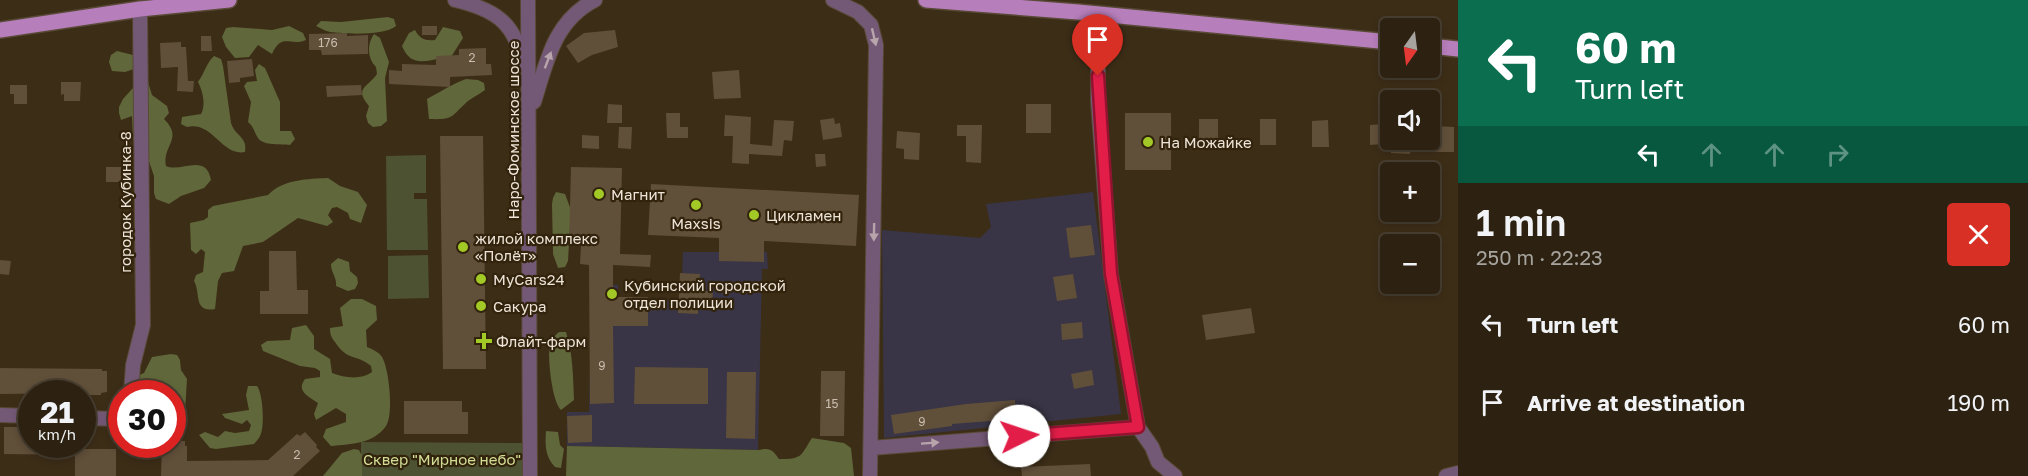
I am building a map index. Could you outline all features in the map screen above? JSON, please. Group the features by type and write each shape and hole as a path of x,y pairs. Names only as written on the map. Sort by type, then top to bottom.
{"main road":[{"path":"0,30 140,9 229,0"},
{"path":"926,0 1103,14 1380,41"},
{"path":"1440,47 1458,49"}],"street":[{"path":"455,0 489,11 511,30 519,47 530,115"},
{"name":"Наро-Фоминское шоссе","path":"528,0 530,476"},
{"path":"530,115 547,61 561,29 576,11 595,0"},
{"path":"833,0 858,12 871,26 876,45 870,476"},
{"name":"городок Кубинка-8","path":"132,380 133,365 143,325 140,9"},
{"path":"1103,14 1098,66 1098,101 1111,274 1138,427 1152,447 1158,462 1175,476"},
{"path":"0,415 18,416"},
{"path":"871,448 1138,427"},
{"path":"1446,476 1458,473"}],"shaded area":[{"path":"1093,192 1121,414 884,438 882,230 980,238 991,227 986,204"},
{"path":"683,252 767,252 768,269 762,269 758,450 567,446 567,412 589,412 592,285 618,285 618,300 681,301"}],"green space":[{"path":"388,17 394,19 396,26 374,33 330,32 316,26 321,21 341,22"},
{"path":"289,26 303,33 306,40 283,42 272,54 258,45 249,57 235,58 226,47 222,37 226,28 272,30"},
{"path":"443,27 460,31 463,38 451,57 417,61 406,54 402,46 409,33 415,30 423,39 435,40"},
{"path":"374,34 380,38 389,62 385,78 387,121 381,126 373,127 368,123 366,116 369,106 362,92 377,74 369,51"},
{"path":"117,51 137,56 134,69 125,72 112,71 109,62 111,55"},
{"path":"214,56 221,59 231,123 245,143 245,152 230,149 204,129 181,124 182,117 201,114 203,98 198,82"},
{"path":"259,64 265,68 280,102 280,131 291,131 295,139 290,145 260,141 248,122 251,102 244,86 247,82 257,81 255,70"},
{"path":"142,78 148,82 152,95 167,106 169,113 164,119 172,132 166,166 199,165 208,172 211,180 204,188 181,196 169,204 156,199 154,176 144,147 133,140 132,116 121,120 119,113 123,99"},
{"path":"466,79 484,83 485,90 468,101 452,116 444,119 429,119 427,99"},
{"path":"426,155 426,193 414,193 414,199 427,199 428,250 387,250 386,156"},
{"path":"328,178 340,186 358,192 367,205 361,223 350,219 348,213 337,207 332,208 328,215 333,222 327,226 298,218 263,242 243,246 234,271 222,273 218,281 215,309 203,308 194,281 196,275 203,272 205,252 201,249 196,254 191,250 190,223 204,220 208,217 208,210 213,206 268,195 281,186 296,181"},
{"path":"556,192 565,194 571,210 568,261 565,267 558,268 553,254 552,204"},
{"path":"428,255 429,298 388,299 388,256"},
{"path":"338,258 349,262 350,271 357,277 358,283 355,289 348,291 336,286 331,264"},
{"path":"351,299 362,299 376,306 377,320 366,330 367,347 379,354 385,363 390,392 390,412 386,426 375,436 362,442 331,446 323,437 326,429 346,422 346,414 336,408 316,420 314,414 318,403 304,393 302,387 305,379 320,377 320,371 300,366 263,351 261,345 267,341 290,340 292,328 306,325 314,336 314,349 330,359 332,373 353,377 368,375 372,372 371,366 344,352 331,334 330,328 343,326 340,308"},
{"path":"559,332 566,332 568,340 574,400 561,410 555,398 549,358 550,344"},
{"path":"177,355 181,370 187,379 186,396 186,380 135,380 135,377 144,373 152,357"},
{"path":"248,386 257,386 261,396 263,418 259,438 254,444 210,448 199,435 205,432 218,437 225,431 235,433 249,431 251,425 247,420 242,424 225,418 222,414 249,410 246,395"},
{"path":"546,431 558,432 560,445 564,449 561,468 555,467 547,455"},
{"path":"812,438 844,443 851,448 854,476 566,476 567,446 769,449 779,459 787,459 800,456"},
{"name":"Сквер \"Мирное небо\"","path":"361,442 522,443 522,476 361,476"},
{"path":"354,449 359,450 362,456 362,476 323,476 342,453"}],"building":[{"path":"422,26 437,26 437,35 422,35"},
{"path":"615,30 618,47 592,55 578,63 566,46 584,33"},
{"path":"347,33 347,36 368,35 368,54 322,55 321,50 309,50 309,34"},
{"path":"201,36 211,36 212,51 201,51"},
{"path":"181,42 181,47 186,47 188,81 194,81 193,92 177,91 178,67 161,68 160,43"},
{"path":"486,48 486,64 491,64 492,75 450,77 450,87 389,84 389,70 402,71 402,64 436,65 436,56 459,55 459,49"},
{"path":"252,59 254,76 240,78 240,82 229,83 227,61"},
{"path":"739,70 741,98 714,99 712,72"},
{"path":"61,82 81,82 80,101 64,101 64,94 61,95"},
{"path":"10,85 27,85 27,104 14,104 14,94 10,94"},
{"path":"361,85 362,95 327,97 326,86"},
{"path":"608,104 622,105 622,123 607,123"},
{"path":"1026,104 1051,104 1051,133 1026,133"},
{"path":"666,113 680,113 680,127 688,127 688,138 667,138"},
{"name":"На Можайке","path":"1125,113 1171,113 1171,170 1125,170"},
{"path":"725,115 751,117 750,144 772,146 774,120 794,121 792,141 784,140 782,156 749,154 749,164 732,163 733,136 724,136"},
{"path":"834,118 835,124 840,123 842,137 823,140 820,120"},
{"path":"1199,119 1218,119 1218,140 1199,140"},
{"path":"1260,119 1276,119 1276,145 1260,145"},
{"path":"1328,120 1329,147 1312,147 1312,121"},
{"path":"1380,124 1380,144 1370,145 1370,125"},
{"path":"957,125 982,125 981,163 966,162 966,136 957,136"},
{"path":"1440,126 1454,127 1454,152 1434,152 1434,150 1440,150"},
{"path":"619,127 632,127 631,149 618,148"},
{"path":"897,131 920,133 919,160 904,159 904,149 896,148"},
{"path":"582,135 599,136 599,149 582,148"},
{"name":"жилой комплекс «Полёт»","path":"440,136 483,136 486,369 443,369"},
{"path":"1391,150 1410,150 1410,154 1391,153"},
{"path":"815,154 825,154 826,166 816,167"},
{"path":"106,167 121,167 121,182 106,182"},
{"path":"571,167 622,168 620,254 651,255 650,267 613,265 613,297 648,297 648,326 613,326 614,403 590,404 589,265 580,264 581,245 569,245"},
{"name":"Цикламен","path":"651,184 859,195 856,246 764,241 764,262 719,261 719,238 648,235"},
{"path":"1091,225 1095,255 1070,258 1066,228"},
{"path":"269,251 296,251 297,290 308,290 308,314 260,314 260,291 269,291"},
{"path":"0,260 11,261 9,275 0,274"},
{"path":"680,273 700,274 699,291 713,291 712,306 698,305 698,314 678,313"},
{"path":"1073,274 1077,298 1057,301 1053,277"},
{"path":"1251,308 1255,333 1206,340 1202,315"},
{"path":"1082,322 1083,338 1062,340 1061,324"},
{"path":"635,367 708,368 708,404 634,404"},
{"path":"0,368 102,369 102,371 107,371 107,392 101,395 96,395 96,380 18,380 18,394 0,394"},
{"path":"1092,370 1094,385 1074,389 1071,374"},
{"path":"821,371 845,371 844,436 820,436"},
{"path":"727,372 756,372 755,439 726,438"},
{"path":"1015,400 1016,419 952,424 952,426 894,434 891,415 966,404"},
{"path":"404,401 462,401 462,412 468,412 468,434 404,434"},
{"path":"592,415 592,442 568,443 567,416"},
{"path":"4,427 18,427 18,454 4,454"},
{"path":"305,432 320,451 293,476 161,476 162,458 186,458 186,446 187,461 268,460 297,434 300,436"},
{"path":"96,449 108,449 108,458 116,458 116,476 75,476 75,458 96,458"},
{"path":"1090,464 1091,476 1022,476 1021,467"}],"place":[{"name":"На Можайке","path":"1148,142"},
{"name":"Магнит","path":"599,194"},
{"name":"Maxsis","path":"696,205"},
{"name":"Цикламен","path":"754,215"},
{"name":"жилой комплекс «Полёт»","path":"463,247"},
{"name":"MyCars24","path":"481,279"},
{"name":"Кубинский городской отдел полиции","path":"612,294"},
{"name":"Сакура","path":"481,306"},
{"name":"Флайт-фарм","path":"484,341"}],"route":[{"path":"1019,436 1138,427 1111,274 1098,76"}]}
